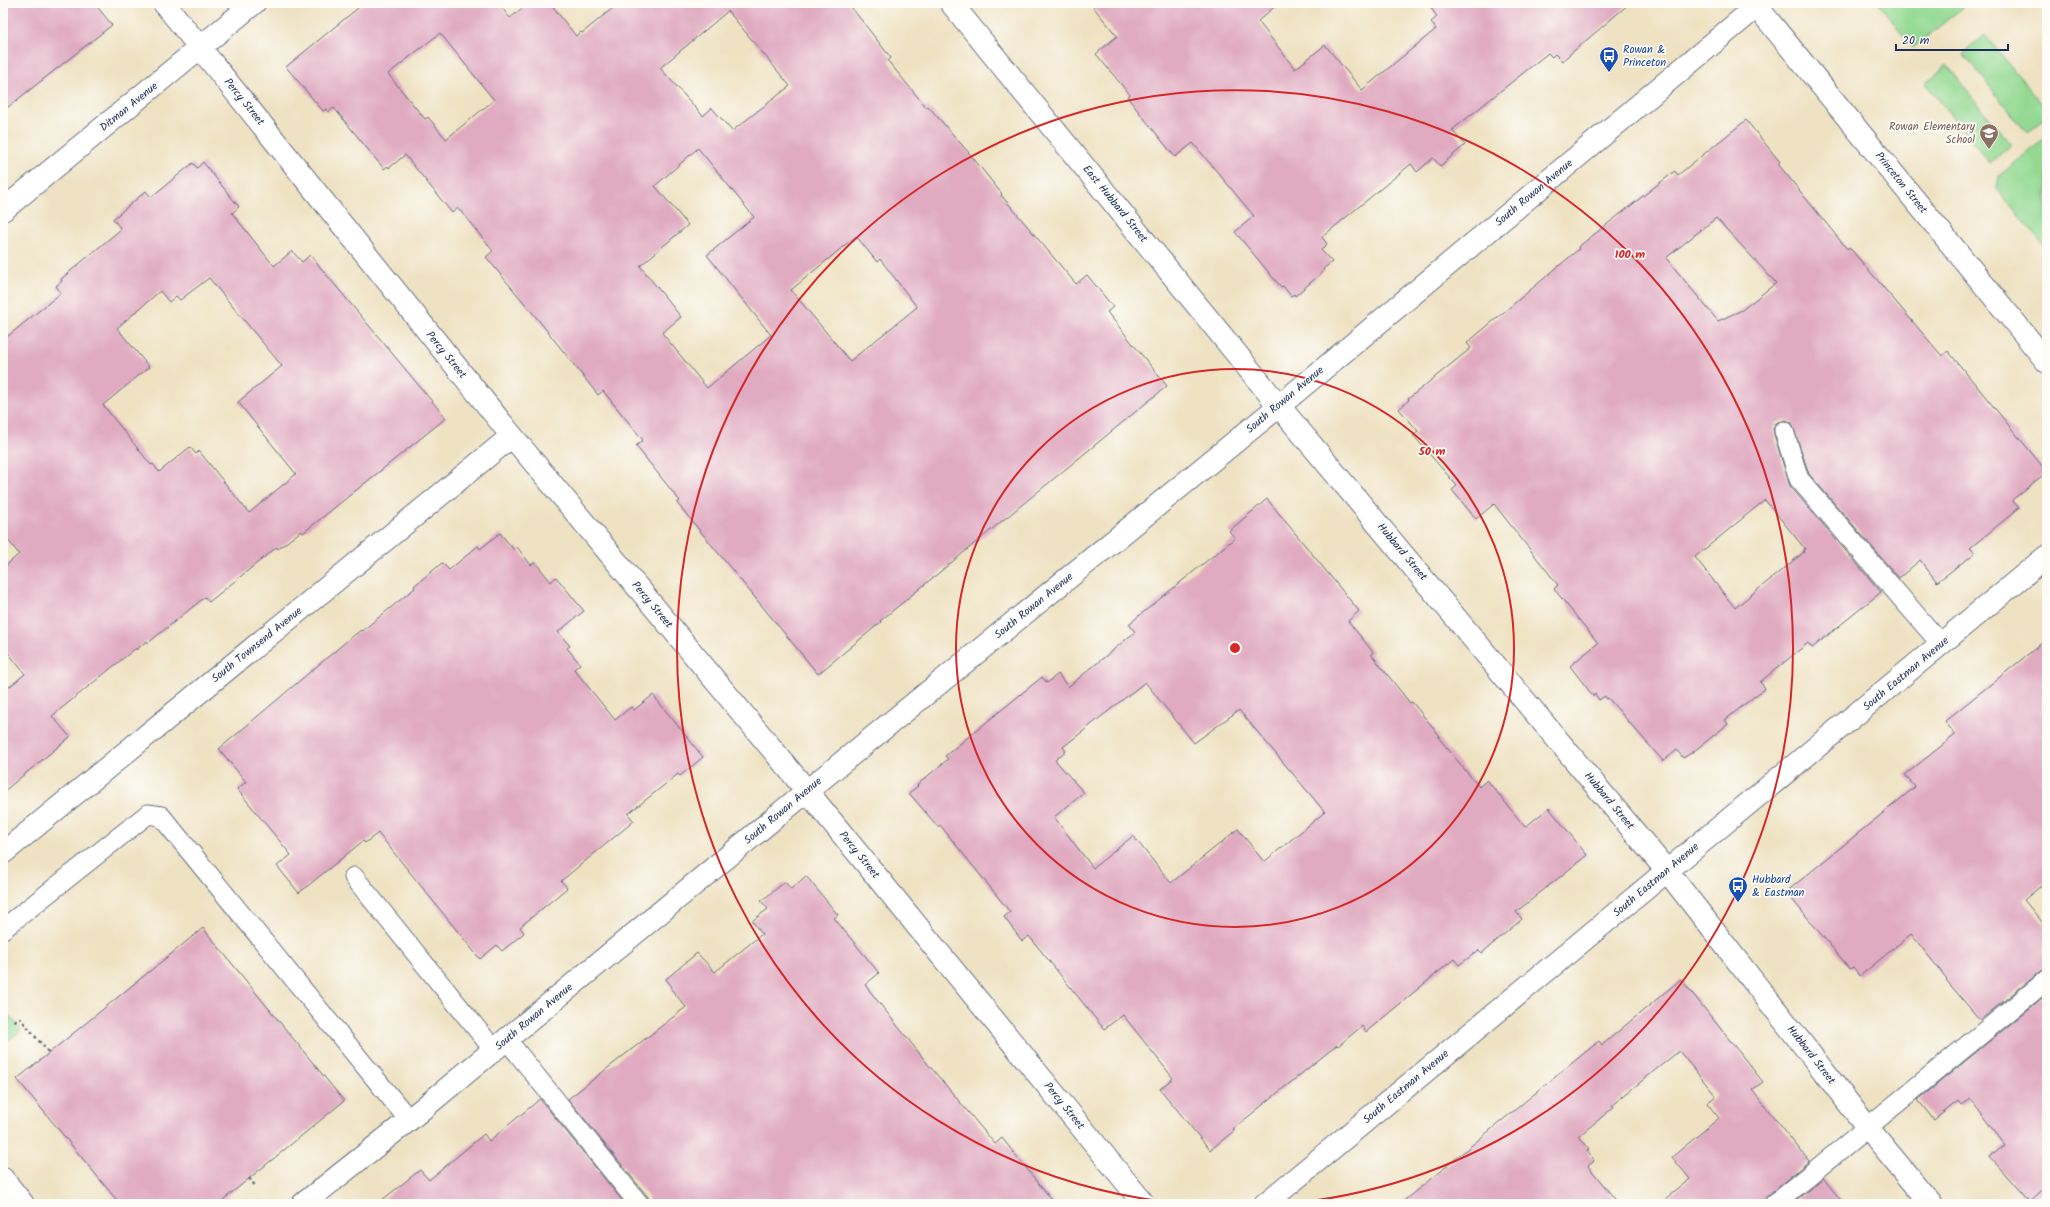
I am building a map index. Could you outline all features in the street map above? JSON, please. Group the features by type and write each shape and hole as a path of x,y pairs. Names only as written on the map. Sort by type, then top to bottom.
{"street":[{"name":"Percy Street","path":"164,3 512,436 807,791 1144,1204"},
{"name":"Ditman Avenue","path":"3,210 254,3"},
{"name":"East Hubbard Street","path":"951,3 1279,406"},
{"name":"South Rowan Avenue","path":"303,1204 409,1120 807,791 1279,406 1758,4"},
{"name":"Princeton Street","path":"1758,4 2047,362"},
{"name":"Hubbard Street","path":"1279,406 1667,871 1868,1128 1930,1204"},
{"name":"South Townsend Avenue","path":"3,853 512,436"},
{"name":"South Eastman Avenue","path":"1265,1204 2047,556"},
{"path":"3,1179 23,1204"}],"lane":[{"path":"1784,431 1799,479 1941,644"},
{"path":"3,929 148,814 161,816 409,1120"},
{"path":"354,877 639,1204"},
{"path":"1774,1204 2047,980"}],"path":[{"path":"14,1021 20,1018 49,1053"},
{"path":"249,1178 256,1187"}],"green space":[{"path":"1878,3 1968,3 1913,48"},
{"path":"1985,35 2047,110 2047,116 2027,133 1963,53"},
{"path":"1947,65 2011,145 1990,163 1925,83"},
{"path":"2047,136 2047,249 1997,189 1999,176"},
{"path":"3,1008 21,1030 3,1045"}],"building":[{"path":"3,3 94,3 112,25 3,111"},
{"path":"364,3 498,3 510,18 529,3 550,3 576,36 581,32 582,33 619,3 848,3 891,58 888,61 926,107 928,106 969,153 1002,194 1001,195 1076,284 1087,275 1113,307 1107,312 1167,386 880,621 881,622 818,674 677,503 680,501 636,446 643,440 603,391 598,395 486,257 493,251 458,208 452,213 405,155 389,168 388,166 384,169 334,108 328,112 326,109 323,111 286,67","holes":["728,11 790,86 732,131 712,108 703,116 660,68","440,33 494,100 446,139 428,117 425,119 388,74","698,148 754,217 707,255 771,335 707,388 662,333 681,317 640,266 688,225 655,186","856,236 877,262 880,259 917,307 850,361 791,290"]},
{"path":"1090,3 1279,3 1258,21 1295,69 1325,45 1362,90 1436,29 1431,22 1437,17 1428,3 1630,3 1562,61 1555,54 1552,57 1548,53 1452,130 1465,145 1440,166 1433,158 1417,172 1411,164 1322,237 1327,244 1321,250 1332,262 1323,269 1324,271 1295,296 1294,294 1291,296 1283,286 1281,287 1235,232 1254,216 1193,143 1175,157 1127,97 1130,95 1096,54 1117,36"},
{"path":"1746,120 1780,162 1778,164 1847,249 1849,247 1942,356 1948,351 2047,472 2012,500 2019,508 1970,548 1975,553 1937,582 1920,560 1899,578 1809,474 1792,423 1786,420 1776,423 1773,428 1774,434 1790,486 1881,592 1812,648 1808,643 1760,682 1765,688 1725,720 1728,724 1693,752 1683,758 1677,750 1663,761 1608,698 1607,699 1605,696 1599,700 1595,694 1593,696 1570,666 1598,643 1554,589 1558,585 1494,504 1476,519 1452,490 1457,486 1413,435 1418,431 1399,409 1409,400 1408,399 1471,348 1467,343 1579,249 1578,247 1675,171 1678,175","holes":["1716,218 1776,283 1742,310 1718,321 1666,258","1765,500 1805,549 1803,550 1804,552 1735,608 1695,557"]},
{"path":"203,162 239,207 232,213 274,266 292,251 302,262 310,255 446,418 303,533 301,531 278,549 277,547 209,602 205,597 148,643 147,641 136,650 136,648 52,716 70,737 3,792 3,692 25,674 3,646 3,568 19,554 3,534 3,340 61,293 56,286 62,281 61,279 121,229 113,219 146,191 151,197 193,163 197,168","holes":["209,278 282,366 238,402 296,474 249,513 199,451 196,454 190,447 159,472 153,464 151,465 103,405 149,367 117,328 160,291 169,302 176,296 180,300"]},
{"path":"1267,499 1359,611 1348,621 1373,652 1371,654 1410,703 1412,702 1440,736 1438,737 1479,787 1487,780 1525,827 1549,808 1587,855 1516,912 1522,919 1482,953 1479,950 1459,965 1454,959 1366,1032 1362,1026 1338,1046 1337,1045 1233,1129 1234,1131 1210,1150 1160,1089 1173,1078 1123,1015 1104,1029 1029,936 1022,941 1004,917 1010,912 940,825 938,827 909,793 948,759 945,756 1042,677 1047,683 1058,674 1068,687 1135,632 1129,624 1235,538 1229,531","holes":["1145,682 1194,743 1239,710 1325,812 1264,862 1238,829 1171,883 1133,836 1093,868 1054,817 1084,793 1055,760 1066,751 1063,747"]},
{"path":"500,533 514,550 517,547 531,565 535,562 551,582 556,577 584,611 558,632 570,646 567,648 580,664 574,669 615,720 631,707 634,710 653,695 703,757 680,776 678,774 628,814 634,821 561,881 567,888 520,927 524,933 502,951 497,945 480,959 378,833 365,843 363,841 299,893 277,866 291,855 237,789 246,782 219,749 348,640 361,630 362,631 415,588 414,586 442,563 449,570 478,546 480,549"},
{"path":"2047,639 2047,881 2024,900 2047,928 2047,969 2040,972 1980,1020 1946,980 1947,979 1911,934 1860,976 1853,967 1850,969 1786,892 1915,787 1905,775 1955,735 1945,721"},
{"path":"806,876 838,915 834,918 879,973 865,985 927,1063 995,1144 1002,1138 1055,1204 650,1204 648,1197 568,1099 686,1007 671,989 672,987 666,979 697,953 715,972 762,934 752,921 768,909 761,901 785,882 791,889"},
{"path":"203,928 344,1101 218,1204 120,1204 17,1079"},
{"path":"1681,979 1763,1082 1752,1090 1809,1161 1767,1196 1763,1204 1659,1204 1690,1179 1672,1157 1719,1118 1707,1103 1716,1096 1679,1051 1612,1105 1614,1107 1579,1136 1589,1149 1587,1151 1594,1161 1588,1166 1619,1204 1400,1204 1599,1041 1602,1045"},
{"path":"2047,994 2047,1187 2030,1202 1990,1157 2005,1145 1970,1099 1961,1105 1958,1101 1934,1120 1918,1100"},
{"path":"540,1099 625,1204 377,1204 420,1170 429,1180 484,1134 489,1141"},
{"path":"1823,1178 1844,1204 1791,1204"}],"place":[{"name":"Rowan & Princeton","path":"1609,73"},
{"name":"Rowan Elementary School","path":"1989,150"},
{"name":"Hubbard & Eastman","path":"1738,903"}]}
